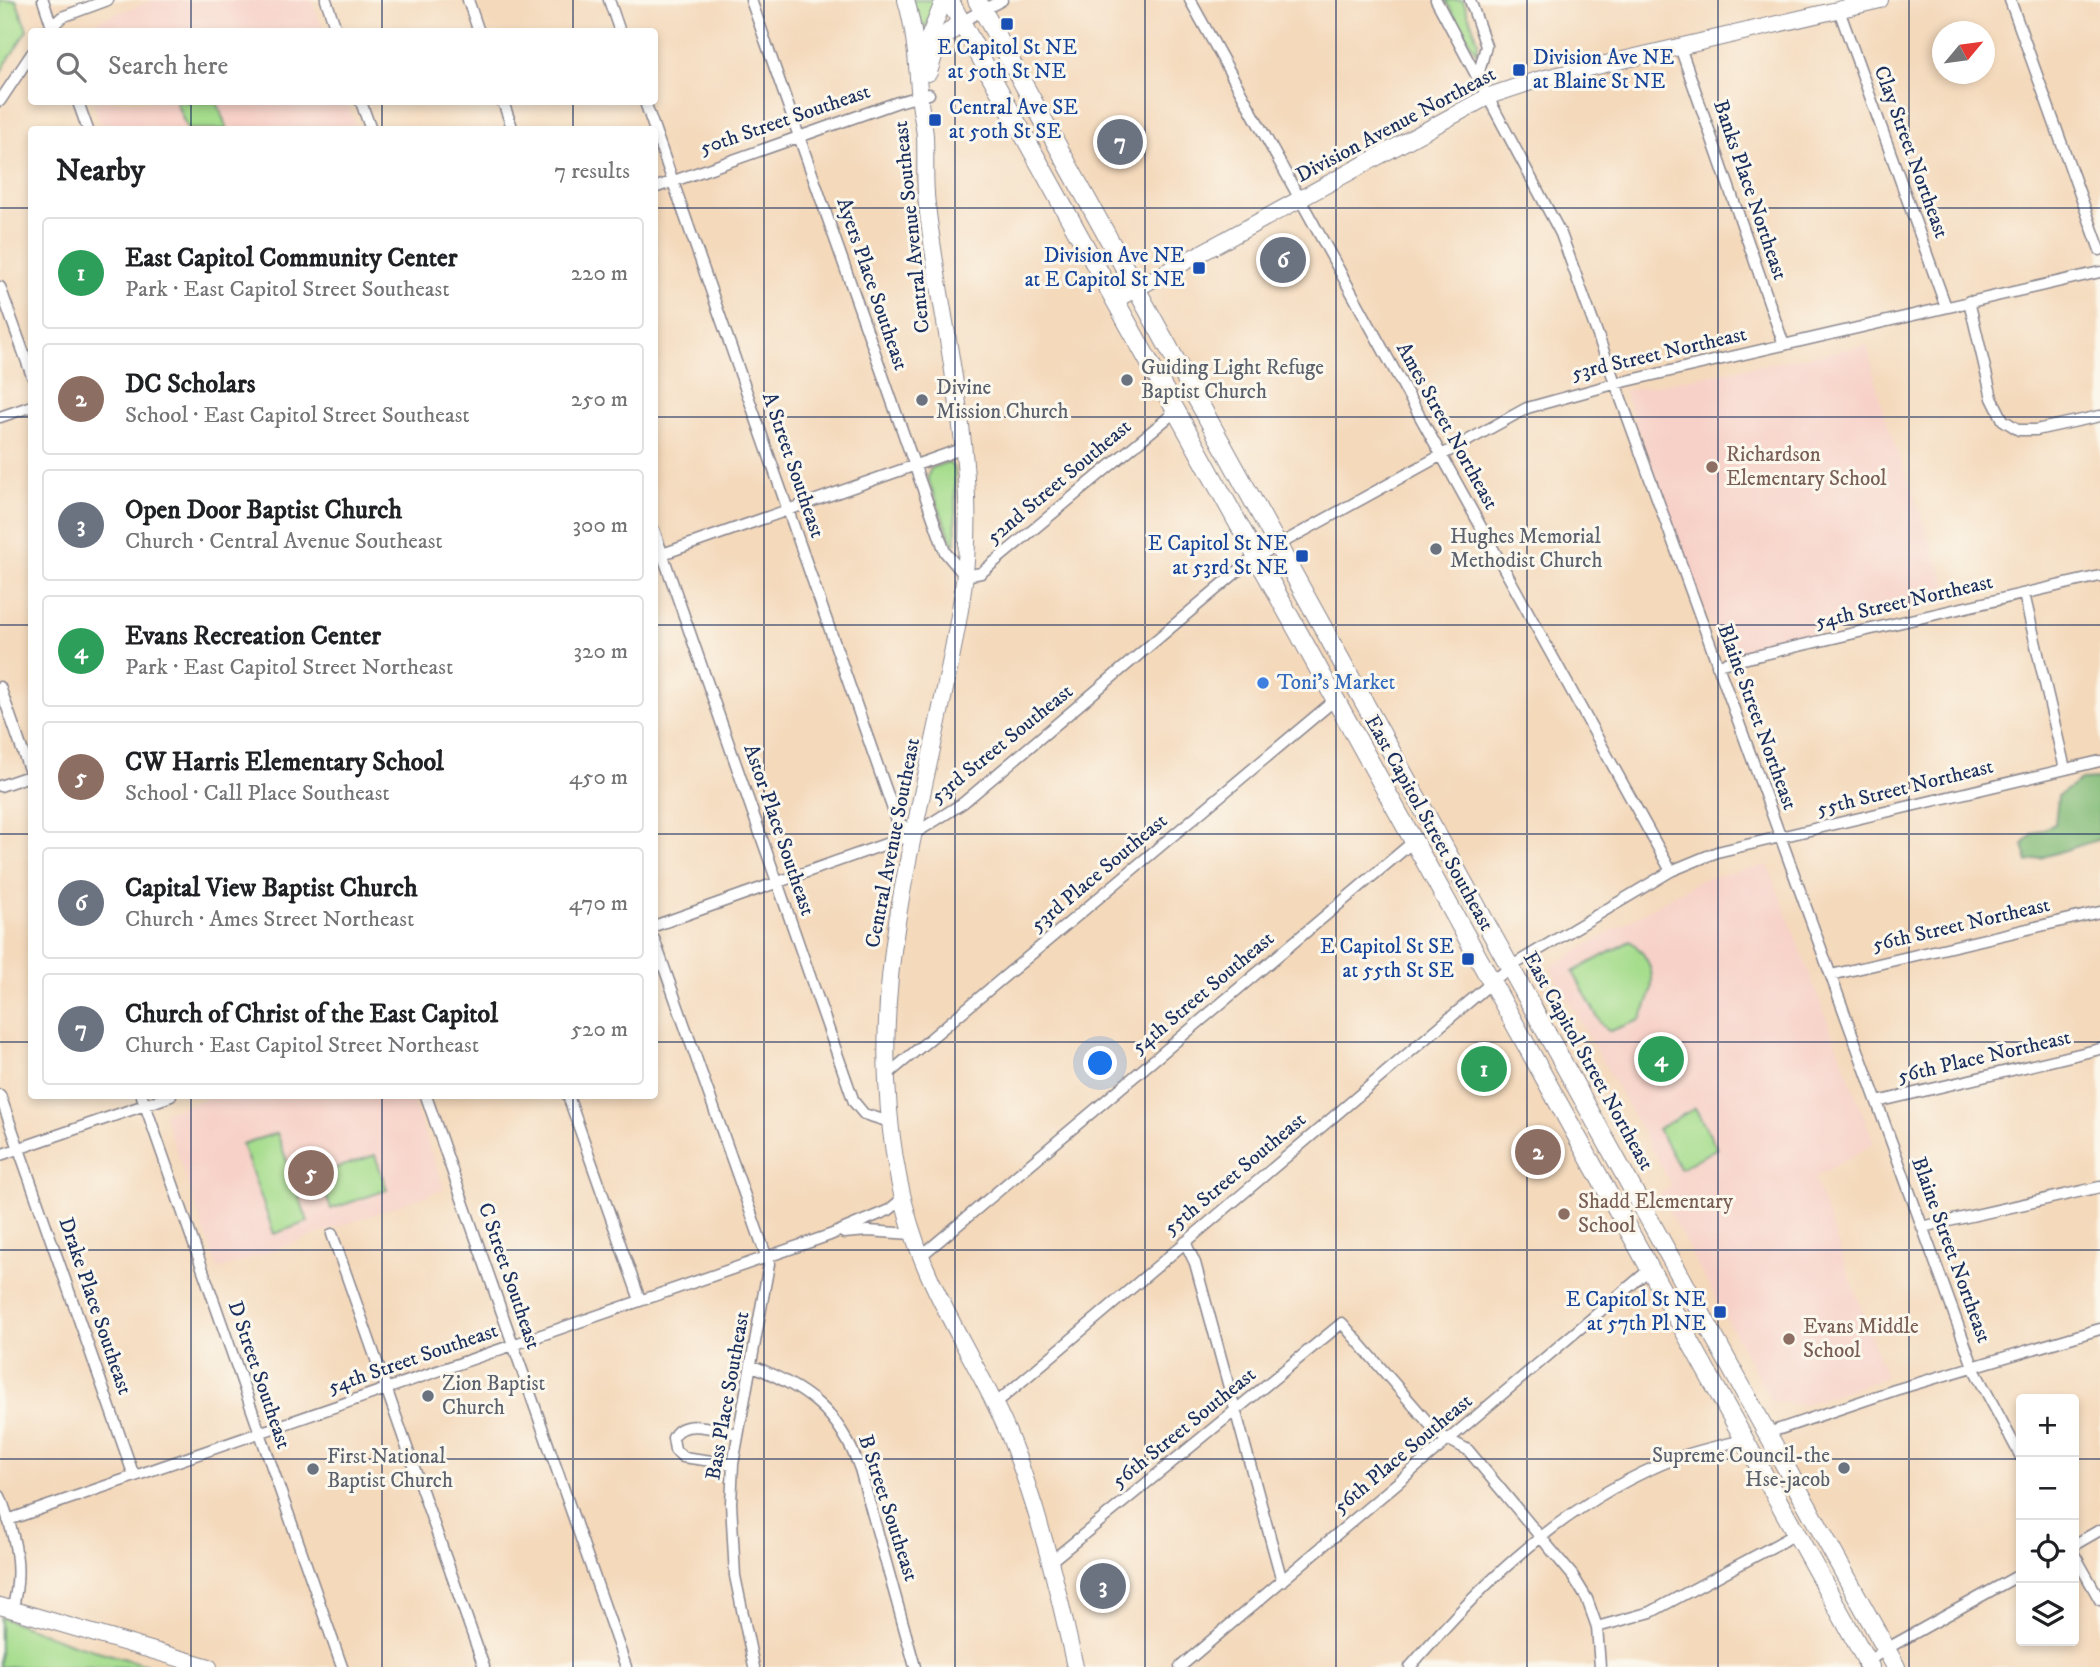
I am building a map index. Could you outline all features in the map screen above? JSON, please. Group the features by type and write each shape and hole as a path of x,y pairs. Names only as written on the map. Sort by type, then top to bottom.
{"main road":[{"name":"Central Avenue Southeast","path":"906,0 916,41 924,95 925,193 934,269 964,448 968,512 965,576 914,834 893,959 887,1075 890,1122 902,1199 912,1234 995,1404 1023,1475 1050,1562 1074,1667"},
{"path":"928,72 926,45 944,0"},
{"name":"East Capitol Street Southeast","path":"949,0 1414,841 1501,975 1650,1269 1797,1534 1866,1665"},
{"name":"Division Avenue Northeast","path":"1115,300 1489,96 1537,80 1880,0"},
{"name":"East Capitol Street Northeast","path":"980,5 1277,545 1501,975 1768,1433 1896,1667"},
{"path":"924,95 937,44 961,22"},
{"path":"4,1608 209,1667"}],"street":[{"path":"43,0 50,28"},
{"path":"52,28 108,0"},
{"path":"326,0 336,28"},
{"path":"468,0 478,28"},
{"path":"609,0 619,28"},
{"name":"Ayers Place Southeast","path":"751,0 945,552 965,576"},
{"path":"961,22 980,5 1002,0"},
{"name":"Ames Street Northeast","path":"1190,0 1671,871"},
{"name":"Blaine Street Northeast","path":"1436,0 1561,233 1974,1369 2016,1448"},
{"path":"1470,0 1486,46 1478,76"},
{"path":"2010,0 2100,250"},
{"name":"Clay Street Northeast","path":"1839,9 1946,307"},
{"name":"Banks Place Northeast","path":"1680,47 1784,345"},
{"path":"0,102 28,59"},
{"name":"50th Street Southeast","path":"658,187 924,95"},
{"path":"79,105 87,126"},
{"path":"362,105 370,126"},
{"path":"504,105 512,126"},
{"name":"A Street Southeast","path":"646,105 654,126"},
{"name":"A Street Southeast","path":"658,139 897,821 914,834"},
{"name":"53rd Street Northeast","path":"1257,556 1530,406 1614,384 2100,272"},
{"path":"0,287 28,365"},
{"path":"1969,302 1994,405 2003,420 2015,429 2036,430 2100,416"},
{"path":"0,417 28,407"},
{"name":"52nd Street Southeast","path":"965,576 981,573 1176,411"},
{"path":"659,556 964,448"},
{"name":"Astor Place Southeast","path":"659,556 854,1102 864,1114 890,1122"},
{"name":"53rd Street Southeast","path":"658,925 914,834 963,803 1257,556"},
{"name":"54th Street Northeast","path":"1717,665 2100,576"},
{"path":"2024,594 2065,769"},
{"path":"0,687 28,767"},
{"name":"53rd Place Southeast","path":"887,1075 1336,699"},
{"name":"55th Street Northeast","path":"1501,975 1671,871 1717,852 2100,761"},
{"path":"0,786 28,777"},
{"name":"54th Street Southeast","path":"921,1256 1414,841"},
{"name":"56th Street Northeast","path":"1831,975 2100,912"},
{"path":"658,950 766,1256"},
{"name":"55th Street Southeast","path":"995,1404 1501,975"},
{"name":"56th Place Northeast","path":"1877,1102 2100,1049"},
{"name":"Drake Place Southeast","path":"0,1095 134,1476"},
{"name":"C Street Southeast","path":"427,1099 626,1667"},
{"path":"569,1099 640,1300"},
{"path":"0,1155 144,1100"},
{"name":"D Street Southeast","path":"144,1100 342,1667"},
{"path":"1922,1227 2100,1187"},
{"name":"54th Street Southeast","path":"8,1520 830,1235 889,1210 902,1199"},
{"name":"54th Street Southeast","path":"830,1235 868,1231 912,1234"},
{"path":"332,1234 484,1667"},
{"path":"1185,1242 1195,1263 1282,1581"},
{"name":"Bass Place Southeast","path":"754,1667 733,1564 731,1503 738,1434 769,1278 766,1256"},
{"name":"56th Place Southeast","path":"1180,1667 1650,1269"},
{"name":"56th Street Southeast","path":"1050,1562 1342,1323 1438,1434 1450,1440"},
{"path":"1768,1433 1895,1390 1974,1369 2100,1329"},
{"name":"B Street Southeast","path":"751,1365 792,1383 816,1400 833,1417 848,1439 860,1469 915,1667"},
{"path":"733,1464 683,1457 675,1450 673,1438 675,1433 686,1427 738,1434"},
{"path":"1450,1440 1468,1450 1542,1537 1581,1588 1597,1627 1600,1667"},
{"path":"1410,1667 1477,1593 1583,1506 1635,1477 1678,1458 1744,1440"},
{"path":"0,1496 19,1566 4,1608"},
{"path":"2079,1542 2100,1530"},
{"path":"1597,1627 1651,1612 1797,1534"},
{"path":"2079,1563 2100,1600"},
{"path":"1866,1665 1886,1649 2016,1577"}],"shaded area":[{"path":"155,0 312,0 322,28 77,28"},
{"path":"94,105 348,105 356,126 101,126"},
{"path":"1867,345 1884,415 1953,601 1722,656 1624,391"},
{"path":"1768,865 1874,1143 1814,1178 1886,1377 1802,1405 1771,1401 1659,1194 1672,1186 1550,967 1702,879"},
{"path":"204,1099 412,1099 444,1189 218,1270 163,1113"}],"green space":[{"path":"0,0 16,0 27,30 0,73"},
{"path":"911,0 938,0 925,29"},
{"path":"1445,0 1463,0 1478,41 1477,54"},
{"path":"177,105 218,105 226,126 186,126"},
{"path":"945,463 951,464 955,471 956,542 953,544 927,477 931,468"},
{"path":"2098,779 2100,839 2028,862 2023,845 2032,834 2055,824 2058,796 2081,780"},
{"path":"1630,941 1646,958 1652,988 1640,1020 1610,1031 1602,1025 1573,972"},
{"path":"1695,1108 1717,1148 1680,1169 1658,1129"},
{"path":"277,1133 308,1222 274,1234 242,1144"},
{"path":"375,1155 387,1190 331,1209 318,1174"},
{"path":"0,1617 73,1644 154,1667 0,1667"}],"place":[{"name":"E Capitol St NE at 50th St NE","path":"1007,24"},
{"name":"Division Ave NE at Blaine St NE","path":"1519,70"},
{"name":"Central Ave SE at 50th St SE","path":"935,120"},
{"name":"Church of Christ of the East Capitol","path":"1120,142"},
{"name":"Capital View Baptist Church","path":"1283,260"},
{"name":"Division Ave NE at E Capitol St NE","path":"1199,268"},
{"name":"Guiding Light Refuge Baptist Church","path":"1127,380"},
{"name":"Divine Mission Church","path":"922,400"},
{"name":"Richardson Elementary School","path":"1712,467"},
{"name":"Hughes Memorial Methodist Church","path":"1436,549"},
{"name":"E Capitol St NE at 53rd St NE","path":"1302,556"},
{"name":"Toni's Market","path":"1263,683"},
{"name":"E Capitol St SE at 55th St SE","path":"1468,959"},
{"name":"Evans Recreation Center","path":"1661,1059"},
{"name":"East Capitol Community Center","path":"1484,1069"},
{"name":"DC Scholars","path":"1538,1152"},
{"name":"CW Harris Elementary School","path":"311,1173"},
{"name":"Shadd Elementary School","path":"1564,1214"},
{"name":"E Capitol St NE at 57th Pl NE","path":"1720,1312"},
{"name":"Evans Middle School","path":"1789,1339"},
{"name":"Zion Baptist Church","path":"428,1396"},
{"name":"Supreme Council-the Hse-jacob","path":"1844,1468"},
{"name":"First National Baptist Church","path":"313,1469"},
{"name":"Open Door Baptist Church","path":"1103,1586"}]}
